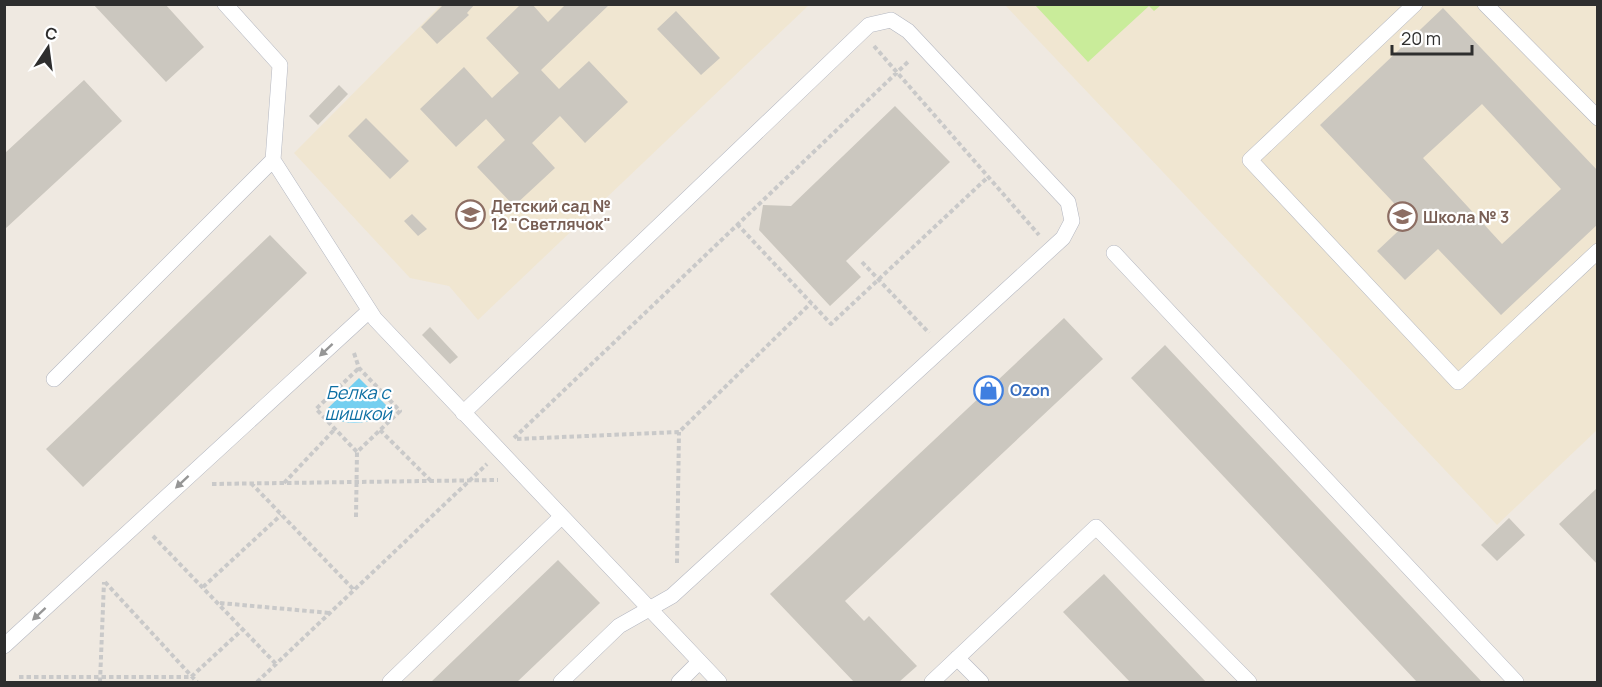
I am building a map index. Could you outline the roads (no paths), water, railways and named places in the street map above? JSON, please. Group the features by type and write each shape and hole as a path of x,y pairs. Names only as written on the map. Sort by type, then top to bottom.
{"lane":[{"path":"225,4 280,64 273,160 375,319 719,682"},
{"path":"891,4 891,20"},
{"path":"1415,4 1250,160 1458,381 1598,251"},
{"path":"1485,4 1598,118"},
{"path":"463,412 869,25 891,20 908,31 1068,202 1072,221 1063,238 672,596 619,626 561,682"},
{"path":"54,379 273,160"},
{"path":"1114,253 1516,682"},
{"path":"4,646 369,310"},
{"path":"390,682 561,517"},
{"path":"932,682 1096,527 1249,682"},
{"path":"957,658 981,682"},
{"path":"679,682 699,662"}],"water":[{"name":"Белка с шишкой","path":"359,378 392,411 376,419 358,423 340,421 326,410"}],"place":[{"name":"Детский сад № 12 \"Светлячок\"","path":"470,215"},
{"name":"Школа № 3","path":"1402,217"},
{"name":"Ozon","path":"989,390"}]}
